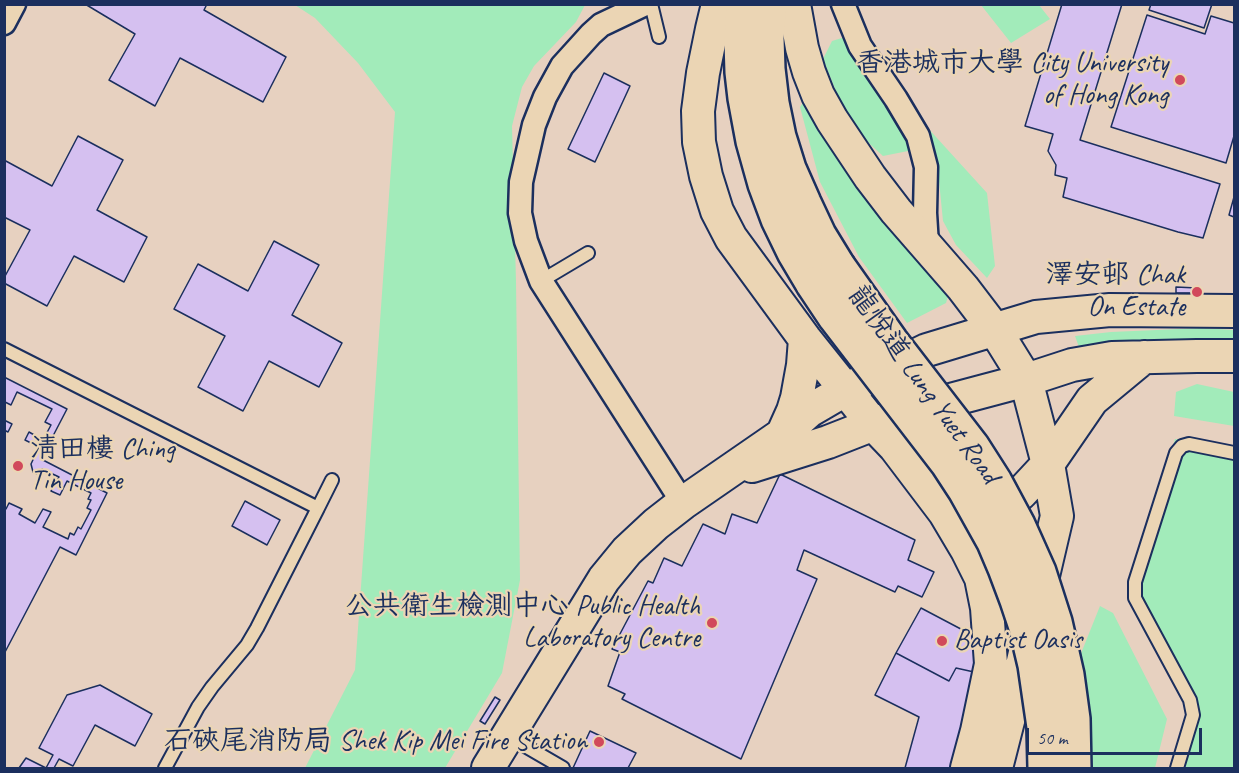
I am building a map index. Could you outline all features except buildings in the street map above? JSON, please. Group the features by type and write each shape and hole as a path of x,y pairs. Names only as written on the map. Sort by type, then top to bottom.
{"main road":[{"path":"718,4 703,73 698,111 699,142 706,176 717,211 731,238 805,339 873,424 895,447 945,513 981,578 987,608 992,664 967,768"},
{"name":"龍悅道 Lung Yuet Road","path":"743,4 742,72 753,141 778,219 794,252 825,275 891,341 972,446 995,482 1039,572 1055,622 1067,675 1073,719 1074,768"},
{"name":"龍悅道 Lung Yuet Road","path":"770,4 767,38 768,69 779,137 789,169 819,235 825,275 842,325 948,464 966,490 994,542 1020,609 1035,665 1044,727 1045,768"},
{"path":"795,4 802,48 809,72 832,120 870,177 995,330 1026,380 1048,464 1057,516 996,768"},
{"path":"488,768 604,579 627,551 683,503 783,434 809,411 845,390 927,350 1036,317 1110,310 1234,311"},
{"path":"783,434 797,398 805,339"},
{"path":"720,477 828,442 902,413 1026,380 1072,365 1112,358 1234,356"},
{"path":"945,513 981,511 1010,502 1048,464 1092,400 1144,357"}],"street":[{"path":"4,23 14,4"},
{"path":"843,4 860,46 918,136 926,167 927,246"},
{"path":"645,5 602,25 562,66 545,97 534,126 521,182 520,213 526,241 541,281 683,503"}],"lane":[{"path":"645,5 659,37"},
{"path":"541,281 588,253"},
{"path":"4,349 318,508"},
{"path":"1177,768 1193,715 1190,700 1135,598 1135,582 1176,453 1182,446 1189,444 1234,453"},
{"path":"165,768 198,707 252,637 332,480"},
{"path":"508,736 563,768"}],"green space":[{"path":"295,5 585,5 576,22 534,66 522,87 512,126 520,580 502,673 445,768 305,768 355,670 395,112 358,63 315,18"},
{"path":"981,5 1039,5 1050,19 1011,43"},
{"path":"845,37 856,64 912,141 913,150 883,156 850,126 823,59 832,41"},
{"path":"807,97 949,293 946,303 907,323 859,257 820,182 800,107"},
{"path":"926,126 987,193 995,266 987,278 956,245 943,221 937,161"},
{"path":"1202,328 1234,330 1234,341 1200,340 1112,344 1080,350 1075,336 1111,332"},
{"path":"1197,384 1234,392 1234,426 1174,416 1176,392"},
{"path":"1175,439 1234,448 1234,768 1180,768 1194,717 1131,598"},
{"path":"1100,606 1113,613 1167,719 1155,768 1035,768"}],"place":[{"name":"香港城市大學 City University of Hong Kong","path":"1180,80"},
{"name":"澤安邨 Chak On Estate","path":"1197,292"},
{"name":"清田樓 Ching Tin House","path":"18,466"},
{"name":"公共衛生檢測中心 Public Health Laboratory Centre","path":"712,623"},
{"name":"Baptist Oasis","path":"942,641"},
{"name":"石硤尾消防局 Shek Kip Mei Fire Station","path":"599,742"}]}
